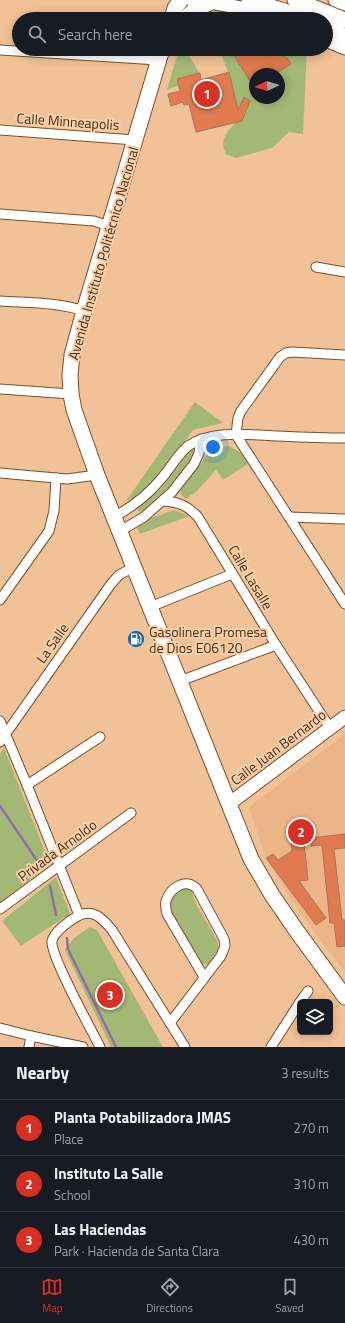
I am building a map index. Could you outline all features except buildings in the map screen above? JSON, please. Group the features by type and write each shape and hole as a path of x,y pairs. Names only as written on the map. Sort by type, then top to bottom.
{"main road":[{"path":"249,0 286,12"},
{"path":"295,0 325,12"},
{"path":"177,9 193,12 211,2"},
{"path":"333,15 345,20"},
{"path":"333,31 345,36"},
{"name":"Avenida Instituto Politécnico Nacional","path":"160,56 72,355 70,375 74,410 114,517 230,803 251,859 272,895 345,997"}],"street":[{"path":"192,0 241,7 256,12"},
{"path":"335,0 345,4"},
{"path":"333,43 345,48"},
{"path":"0,50 12,50"},
{"name":"Calle Minneapolis","path":"0,130 135,140"},
{"path":"0,214 94,221 109,226"},
{"path":"316,267 344,271"},
{"path":"0,300 71,306 84,310"},
{"path":"345,355 292,352 286,353 276,363 241,411 238,418 236,435 345,604"},
{"path":"0,389 71,394"},
{"path":"114,517 142,499 153,489 179,454 189,445 201,439 216,436 236,435 345,438"},
{"path":"120,531 144,517 164,500 179,484 194,464 200,452 201,439"},
{"path":"0,473 67,479 98,474"},
{"path":"166,473 179,484"},
{"path":"0,600 48,531 54,511 56,478"},
{"name":"Calle Lasalle","path":"164,500 184,505 193,511 198,517 276,645 330,728"},
{"path":"289,518 345,519"},
{"name":"La Salle","path":"0,742 111,584 119,575 134,567"},
{"path":"150,607 232,574"},
{"path":"180,681 276,645"},
{"name":"Calle Juan Bernardo","path":"230,803 345,717"},
{"path":"0,721 79,915"},
{"path":"27,785 100,737"},
{"name":"Privada Arnoldo","path":"0,909 131,813"},
{"path":"170,1023 221,956 225,946 225,942 197,889 193,885 184,883 172,890 166,900 167,914 204,977"},
{"path":"100,1047 53,952 52,940 56,932 79,915 96,914 112,930 185,1047"},
{"path":"302,999 308,991"},
{"path":"271,1047 297,1007"},
{"path":"0,1028 83,1047"},
{"path":"29,1047 31,1036"}],"shaded area":[{"path":"345,734 345,972 314,932 266,858 249,807"}],"green space":[{"path":"226,9 235,12 206,12"},
{"path":"177,56 189,56 201,76 167,90"},
{"path":"222,56 307,56 303,134 289,132 272,148 236,158 226,154 224,149 224,139 228,131 239,119 230,77"},
{"path":"195,402 223,423 193,430 147,493 126,501"},
{"path":"191,446 195,449 193,458 160,502 145,512 138,511 138,506 162,488 174,467"},
{"path":"229,446 240,452 249,463 223,480 216,470 197,491 186,499 181,495 180,489 210,451 219,447"},
{"path":"174,510 189,516 140,534 136,525"},
{"path":"4,748 50,864 0,903 0,754"},
{"path":"56,877 70,914 21,946 2,921"},
{"path":"186,887 191,890 196,904 217,940 219,949 209,964 199,965 168,911 169,901 173,895"},
{"path":"90,927 97,930 163,1047 111,1047 65,950 74,938"}],"waterway":[{"path":"0,806 40,865"},
{"path":"50,886 56,915"},
{"path":"67,938 68,949 116,1047"}],"place":[{"name":"Planta Potabilizadora JMAS","path":"207,94"},
{"name":"Gasolinera Promesa de Dios E06120","path":"136,639"},
{"name":"Instituto La Salle","path":"301,832"},
{"name":"Las Haciendas","path":"110,995"}]}
